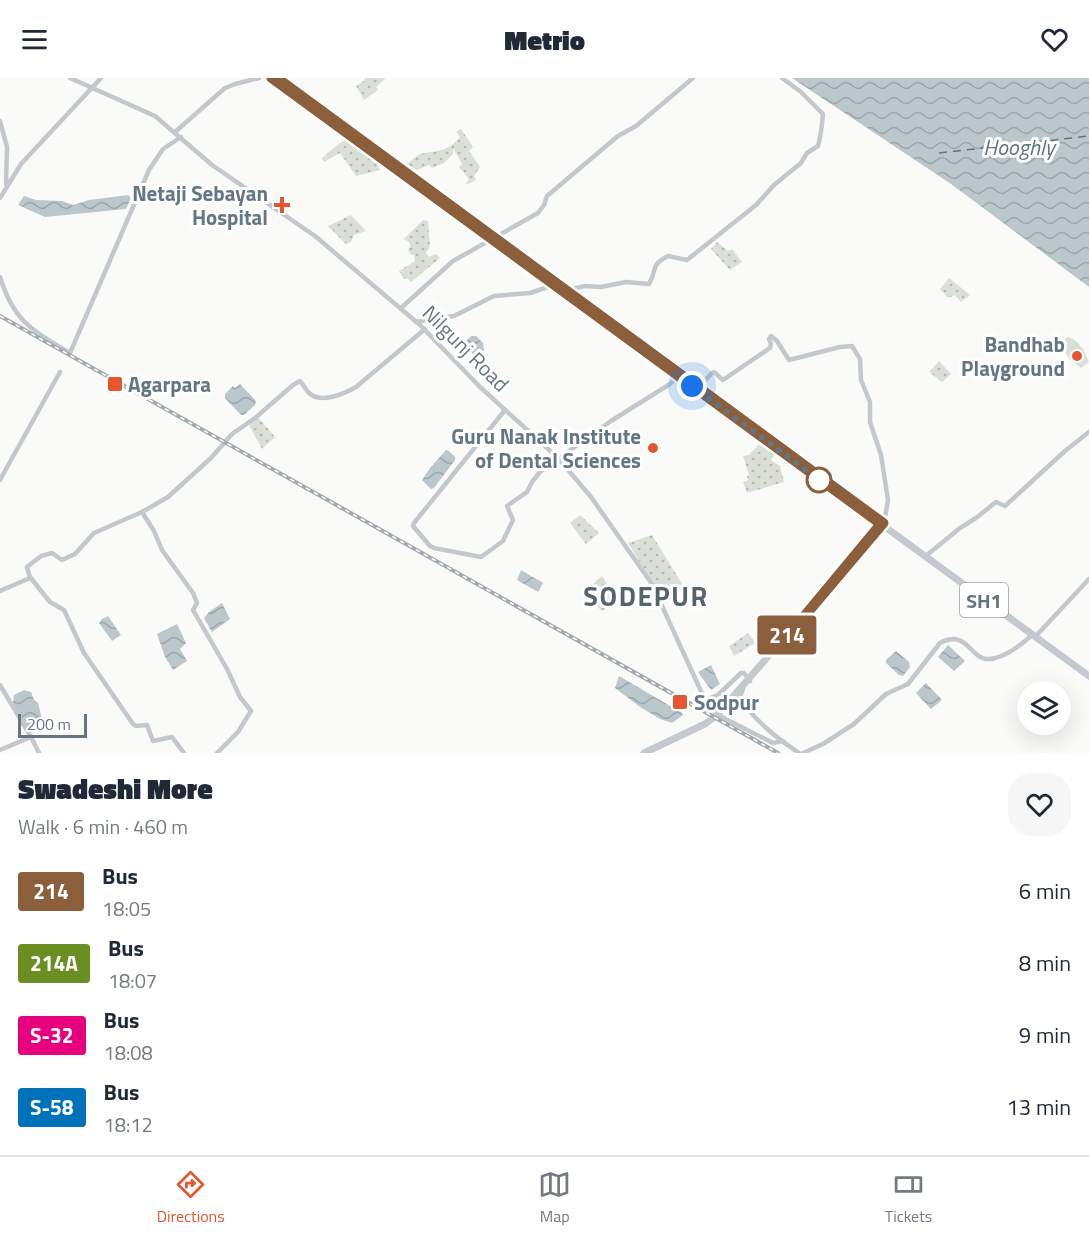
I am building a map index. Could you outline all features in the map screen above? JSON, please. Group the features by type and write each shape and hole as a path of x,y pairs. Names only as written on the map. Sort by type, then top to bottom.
{"main road":[{"name":"SH1","path":"271,78 345,129"},
{"name":"SH1","path":"281,79 345,129 927,555 1034,636"},
{"name":"SH1","path":"555,283 1089,675"},
{"path":"644,753 709,722 788,634 882,523"}],"street":[{"name":"Nilgunj Road","path":"70,78 155,116 212,165 315,236 425,329 505,410 558,458 591,497 652,584 705,700 716,714"},
{"path":"0,198 21,164 100,78"},
{"path":"175,132 225,88 259,78"},
{"path":"401,308 453,261 538,213 547,196 618,136 636,126 693,78"},
{"path":"567,290 626,282 650,284 654,268 659,261 668,256 687,260 756,205 774,185 801,163 807,153 817,147 821,137 823,114 798,89 782,78"},
{"path":"0,122 7,147 6,187"},
{"path":"0,277 8,300 21,320 37,333 70,352 150,170 163,149 181,137"},
{"path":"416,322 454,316 494,296 530,293 555,283"},
{"path":"184,753 172,737 153,741 147,725 133,724 84,653 64,610 50,602 30,577 27,567 41,556 52,553 62,560 75,554 94,533 142,512 168,497 211,458 232,434 293,384 300,381 309,393 317,396 332,397 345,393 356,387 425,329"},
{"path":"699,387 714,372 723,380 746,366 770,348 770,337 777,342 789,360 852,346 859,357 861,380 870,402 872,428 881,455 888,500 882,523"},
{"path":"0,480 60,372"},
{"path":"505,410 414,524 430,546 458,554 481,557 486,555 503,541 513,520 507,506 527,492 540,472 680,375"},
{"path":"927,555 996,502 1005,506 1089,432"},
{"path":"142,512 162,550 193,593 197,603 193,609 240,697 251,711 238,732 218,753"},
{"path":"0,591 30,577"},
{"path":"705,700 718,695 741,673 744,673 750,681 741,693 741,699 762,723 801,753 823,744 854,724 886,694 908,684 940,643 946,640 966,643 979,656 987,659 1004,655 1034,636 1089,579"},
{"path":"783,741 773,743 716,714 784,634 788,634"},
{"path":"769,659 788,634"},
{"path":"0,685 39,753"},
{"path":"0,750 31,737"}],"shaded area":[{"path":"364,78 386,78 376,87 378,90 364,100 356,86 365,80"},
{"path":"461,129 473,147 469,151 480,167 474,176 476,180 466,183 469,179 459,167 462,164 453,148 453,154 444,163 432,168 429,165 417,170 407,164 422,154 452,145 460,137 456,132"},
{"path":"350,138 381,159 377,164 380,170 356,176 340,153 324,162 322,158"},
{"path":"351,215 366,231 354,235 351,242 346,244 328,226"},
{"path":"423,220 428,221 430,246 426,253 429,257 436,254 440,258 411,282 407,278 404,279 399,271 415,261 414,255 411,255 408,249 411,247 409,242 404,239"},
{"path":"717,242 728,251 732,249 742,262 730,270 711,249"},
{"path":"949,278 970,295 961,302 955,295 948,298 940,289"},
{"name":"Bandhab Playground","path":"1068,337 1084,350 1089,362 1081,368 1071,361 1062,348 1063,340"},
{"path":"939,361 951,374 942,382 929,372"},
{"path":"258,417 275,437 262,449 249,425"},
{"path":"761,442 776,453 771,460 780,466 784,482 747,493 743,482 748,480 749,475 743,456 749,455"},
{"path":"580,515 599,533 586,544 570,523"},
{"path":"652,535 684,587 665,604 628,543"},
{"path":"602,576 618,601 602,611 583,593"},
{"path":"764,613 780,629 770,641 765,634 761,636 759,633 760,629 767,625 762,614"},
{"path":"748,633 755,643 734,656 729,646"}],"water":[{"name":"Hooghly","path":"792,78 1089,78 1089,287 951,184"},
{"path":"128,195 131,198 126,209 45,217 18,205 24,196 36,200 62,201 73,205 89,200"},
{"path":"471,336 476,336 483,343 484,350 481,354 473,355 467,345 466,341"},
{"path":"240,384 256,401 255,405 244,415 241,415 225,398 225,394 233,386 235,388"},
{"path":"446,450 455,457 455,460 431,489 422,480"},
{"path":"521,570 543,583 538,592 517,580"},
{"path":"222,603 230,619 212,632 204,618"},
{"path":"108,616 121,635 112,641 99,623"},
{"path":"177,624 186,643 180,649 187,661 173,670 165,657 157,634"},
{"path":"948,645 965,661 954,671 938,657"},
{"path":"896,651 909,662 910,667 903,676 886,663 886,660"},
{"path":"711,665 720,684 711,690 698,672"},
{"path":"619,676 683,715 672,723 640,707 615,688"},
{"path":"926,683 942,700 931,709 916,693"},
{"path":"24,690 31,692 38,703 42,719 33,731 28,730 13,703 14,695"}],"ferry route":[{"path":"939,153 1089,136"}],"railway":[{"path":"0,316 778,753"}],"bus line":[{"name":"214","path":"271,78 880,524 791,628 787,636 791,633 884,523 278,78"}],"place":[{"name":"Netaji Sebayan Hospital","path":"282,205"},
{"name":"Bandhab Playground","path":"1077,356"},
{"name":"Agarpara","path":"115,384"},
{"name":"Guru Nanak Institute of Dental Sciences","path":"653,448"},
{"name":"Sodpur","path":"680,702"}],"district":[{"name":"SODEPUR","path":"646,595"}],"route":[{"path":"692,386 819,480"}]}
